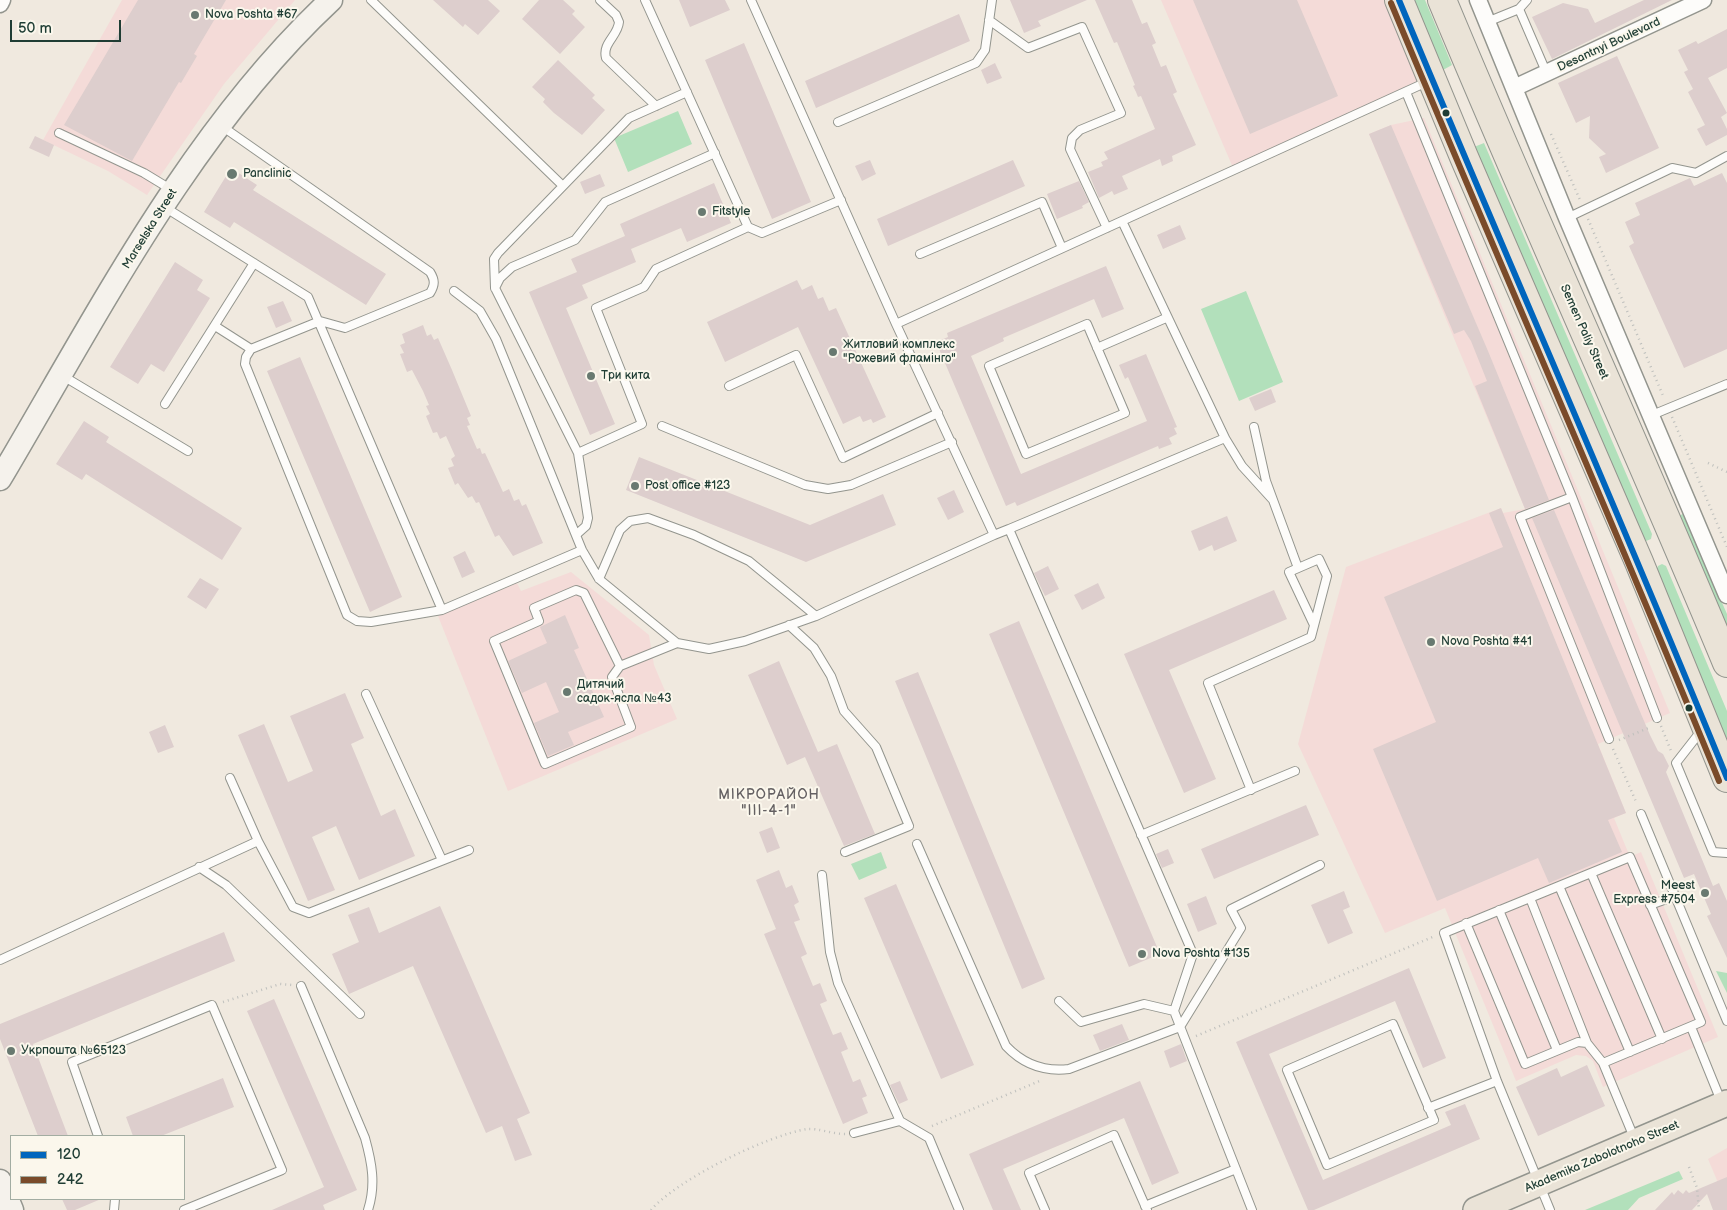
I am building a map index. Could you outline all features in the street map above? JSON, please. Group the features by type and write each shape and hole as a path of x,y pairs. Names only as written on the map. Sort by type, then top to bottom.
{"highway":[{"path":"1399,0 1464,157 1639,562 1727,778"},
{"name":"Semen Paliy Street","path":"1442,0 1678,545 1727,663"},
{"path":"1434,83 1471,69"},
{"path":"1639,562 1678,545"}],"main road":[{"name":"Akademika Zabolotnoho Street","path":"1476,1210 1725,1104"}],"street":[{"path":"0,4 2,0"},
{"name":"Marselska Street","path":"0,479 169,199 254,82 330,0"},
{"path":"1478,0 1567,218 1727,595"},
{"name":"Desantnyi Boulevard","path":"1514,88 1703,0"},
{"path":"0,1181 12,1210"}],"lane":[{"path":"371,0 563,186"},
{"path":"600,0 616,15 619,22 616,33 605,50 606,58 656,106"},
{"path":"646,0 748,227 762,233 841,200"},
{"path":"751,0 896,324 994,535"},
{"path":"838,122 970,67 981,58 986,50 992,0"},
{"path":"1487,22 1518,9 1527,0"},
{"path":"1518,9 1547,74"},
{"path":"989,20 1028,48 1082,26 1121,112 1080,130 1072,138 1070,150 1107,228"},
{"path":"896,324 1406,92 1434,83"},
{"path":"577,534 586,526 588,518 578,453 496,288 494,259 629,118 687,92"},
{"path":"1406,92 1572,497 1657,718"},
{"path":"221,126 430,272 434,278 434,286 430,293 345,328 320,321 252,349 246,357 245,364 347,615 357,622 371,622 442,610 582,550"},
{"path":"60,133 144,174 169,199 254,263 308,297 320,321 442,610"},
{"path":"496,288 500,278 512,268 575,240 605,202 715,153"},
{"path":"1567,218 1672,168 1696,173 1727,156"},
{"path":"920,254 1042,202 1062,248"},
{"path":"1122,221 1166,318 1225,438 1242,466 1274,502"},
{"path":"578,453 642,424 596,308 644,288 656,269 748,227"},
{"path":"165,404 254,263"},
{"path":"454,291 480,312 496,339 582,550 599,579 677,643 709,649 722,647 816,616 994,535 1225,438"},
{"path":"1097,348 1166,318"},
{"path":"1087,324 1097,348 1125,413 1026,454 989,366 1087,324"},
{"path":"215,326 252,349"},
{"path":"729,386 796,356 842,458 938,413"},
{"path":"62,375 188,451"},
{"path":"1652,415 1727,384"},
{"path":"662,426 805,485 828,489 851,485 952,442"},
{"path":"1254,427 1258,451 1298,568"},
{"path":"1572,497 1520,517 1609,739"},
{"path":"599,579 620,530 630,522 648,518 702,539 749,561 816,616"},
{"path":"1009,529 1193,954 1174,1011 1252,1210"},
{"path":"1251,790 1208,684 1310,637 1314,625 1327,576 1319,559 1290,572 1314,625"},
{"path":"620,666 584,594 576,590 534,608 539,621 494,641 545,764 631,727 612,677 620,666 677,643"},
{"path":"789,625 814,648 830,676 844,711 876,747 909,826 845,852"},
{"path":"366,694 442,860"},
{"path":"1706,726 1676,763 1713,852 1727,853"},
{"path":"1141,835 1295,771"},
{"path":"230,778 258,842 293,907 309,913 469,850"},
{"path":"1641,814 1727,1021"},
{"path":"0,960 199,867 258,842"},
{"path":"917,844 1006,1046 1015,1056 1027,1063 1058,1070 1069,1069 1180,1027 1241,928 1231,909 1320,865"},
{"path":"1550,1210 1496,1081 1444,932 1630,857 1701,1022 1603,1063"},
{"path":"199,867 226,885 360,1014"},
{"path":"1591,873 1662,1039"},
{"path":"822,875 830,952 838,983 900,1121 929,1138 959,1210"},
{"path":"1559,886 1630,1052"},
{"path":"1650,905 1675,896"},
{"path":"1530,898 1587,1043 1603,1063 1636,1142"},
{"path":"1499,910 1557,1050"},
{"path":"1466,923 1525,1064 1578,1042 1587,1043"},
{"path":"301,986 365,1138 371,1158 372,1197 368,1210"},
{"path":"1059,1001 1080,1022 1144,1004 1174,1011"},
{"path":"98,1135 72,1062 212,1005 282,1170 184,1210"},
{"path":"1393,1024 1428,1108 1434,1120 1327,1165 1286,1070 1393,1024"},
{"path":"1691,1027 1725,1104"},
{"path":"1428,1108 1496,1081"},
{"path":"854,1133 900,1121"},
{"path":"1046,1210 1029,1173 1114,1135 1146,1208 1236,1169"}],"path":[{"path":"1548,128 1727,547"},
{"path":"1708,463 1727,472"},
{"path":"1641,814 1611,744 1659,724 1676,763"},
{"path":"1185,1040 1444,932"},
{"path":"212,1005 280,984 301,986"},
{"path":"918,1132 1069,1069"},
{"path":"650,1210 682,1186 714,1166 770,1141 808,1129 832,1134 854,1133"},
{"path":"1689,1167 1701,1204 1699,1210"}],"shaded area":[{"path":"122,0 295,0 224,84 147,195 108,171 43,140"},
{"path":"1161,0 1399,0 1433,80 1234,170"},
{"path":"1424,118 1670,713 1598,744 1626,813 1614,818 1630,857 1641,852 1718,1037 1603,1087 1593,1061 1586,1056 1576,1055 1516,1081 1445,908 1385,933 1298,744 1346,567 1501,508 1503,513 1525,509 1369,134 1391,125"},
{"name":"Дитячий садок-ясла №43","path":"571,572 649,635 654,665 677,719 508,791 438,616 517,583 521,591"},
{"path":"1727,1148 1727,1204 1708,1159"}],"green space":[{"path":"1413,0 1425,0 1452,65 1443,70"},
{"path":"678,111 692,144 628,172 614,138"},
{"path":"1484,143 1652,534 1651,539 1646,541 1642,539 1474,147"},
{"path":"1246,291 1283,382 1239,401 1201,309"},
{"path":"1683,514 1727,614 1727,640 1674,518"},
{"path":"1662,564 1666,566 1727,711 1727,740 1656,571 1658,566"},
{"path":"881,852 887,868 859,880 851,864"},
{"path":"1716,971 1727,973 1727,993"},
{"path":"1679,1171 1683,1179 1639,1198 1628,1210 1585,1210"}],"building":[{"path":"138,0 226,0 194,54 197,56 181,83 179,82 132,161 64,125"},
{"path":"433,0 488,0 500,11 478,35 465,24 463,27"},
{"path":"539,0 563,0 575,11 572,14 585,27 560,54 522,19"},
{"path":"679,0 725,0 730,10 690,27"},
{"path":"1010,0 1087,0 1038,21 1041,26 1024,33"},
{"path":"1095,0 1132,0 1142,24 1147,22 1156,43 1152,45 1161,67 1166,65 1177,92 1173,94 1196,145 1172,156 1173,161 1162,166 1160,159 1122,176 1128,189 1114,195 1112,191 1099,198 1088,172 1103,166 1101,162 1108,159 1104,152 1155,129 1141,96 1138,97 1133,86 1135,85 1117,42 1114,43"},
{"path":"1193,0 1297,0 1338,96 1250,134"},
{"path":"1644,0 1672,0 1552,59 1532,17 1563,3 1588,9 1595,23"},
{"path":"959,14 970,41 816,108 805,81"},
{"path":"1727,29 1727,68 1708,78 1727,113 1721,117 1727,129 1727,135 1706,146 1697,129 1705,125 1688,92 1693,89 1684,72 1688,70 1678,50 1696,41 1698,44"},
{"path":"744,43 811,202 772,219 705,60"},
{"path":"1617,56 1659,148 1606,173 1599,157 1606,154 1589,138 1590,116 1576,123 1558,83"},
{"path":"558,60 595,95 592,98 605,110 582,135 554,113 543,102 545,99 532,87"},
{"path":"995,63 1002,78 987,84 981,70"},
{"path":"1391,125 1488,351 1549,500 1525,509 1475,386 1487,381 1471,341 1464,330 1454,334 1369,134"},
{"path":"35,136 54,145 49,157 29,148"},
{"path":"870,160 876,174 862,181 855,166"},
{"path":"1013,160 1025,186 888,246 877,219"},
{"path":"231,168 257,185 253,190 386,274 366,305 234,222 230,228 204,212"},
{"path":"1722,173 1727,183 1727,349 1684,368 1629,246 1634,243 1625,222 1640,215 1635,203 1690,178 1694,186"},
{"path":"600,174 605,186 585,194 580,182"},
{"path":"1079,181 1089,202 1082,206 1083,208 1057,219 1047,194"},
{"path":"714,183 731,223 687,242 681,228 631,249 636,262 582,285 588,298 566,308 615,424 590,435 529,292 577,272 571,259 625,236 620,224"},
{"path":"1180,225 1186,239 1163,249 1157,235"},
{"path":"175,262 203,280 197,290 210,298 164,372 151,364 138,384 110,367"},
{"path":"1106,266 1124,309 1102,318 1094,299 1003,338 1004,341 971,356 1021,474 1147,421 1128,377 1125,379 1119,365 1146,354 1177,427 1174,428 1177,434 1169,438 1172,444 1159,449 1158,446 1017,506 1015,502 1006,506 939,349 943,347 941,340 948,337 947,333"},
{"name":"Житловий комплекс \"Рожевий фламінго\"","path":"797,280 802,290 812,285 818,299 823,297 829,311 836,308 886,417 873,423 871,419 863,422 860,416 843,424 798,327 725,362 707,322"},
{"path":"283,301 292,321 276,328 267,307"},
{"path":"423,325 427,336 431,334 434,340 438,338 452,370 471,416 467,418 470,425 467,426 477,449 480,448 482,454 485,453 503,492 509,489 514,501 519,499 522,506 526,504 543,543 513,556 499,535 495,537 479,502 476,503 472,496 468,498 458,483 455,485 448,468 454,466 451,459 455,456 446,436 440,439 437,432 433,433 426,416 430,414 426,406 429,405 412,370 407,372 400,354 404,353 400,345 405,343 402,334"},
{"path":"300,357 402,597 370,612 267,371"},
{"path":"1271,389 1276,402 1255,411 1249,398"},
{"path":"84,421 109,437 106,442 242,528 222,560 86,474 82,480 56,464"},
{"path":"639,457 810,525 883,494 896,525 806,562 626,490"},
{"path":"954,490 964,512 948,520 937,498"},
{"path":"1501,508 1626,813 1608,820 1622,852 1549,883 1538,858 1437,901 1373,749 1436,722 1384,597 1503,547 1489,513"},
{"path":"1554,510 1650,735 1658,751 1663,754 1669,766 1666,772 1713,886 1719,883 1727,901 1727,958 1707,916 1711,914 1694,874 1684,878 1532,518"},
{"path":"1227,516 1237,541 1214,551 1212,545 1199,551 1191,531"},
{"path":"465,551 475,572 462,578 453,557"},
{"path":"1048,566 1059,589 1045,596 1034,573"},
{"path":"200,578 219,589 206,609 187,597"},
{"path":"1098,583 1105,598 1082,610 1074,595"},
{"path":"1274,590 1287,619 1169,670 1216,779 1184,793 1124,654"},
{"path":"565,615 579,648 574,650 604,717 568,732 574,745 548,756 534,723 559,712 546,682 522,693 508,661 547,643 540,627"},
{"path":"1019,621 1160,954 1129,967 989,634"},
{"path":"779,661 818,752 837,744 875,834 844,846 805,757 787,765 748,675"},
{"path":"918,672 1045,979 1022,989 895,681"},
{"path":"345,693 364,738 351,744 381,816 395,809 415,856 359,880 336,826 312,837 335,890 308,901 238,735 264,724 288,782 313,771 290,716"},
{"path":"165,725 174,747 158,753 149,732"},
{"path":"1306,805 1319,835 1214,879 1201,849"},
{"path":"772,827 780,848 767,853 759,832"},
{"path":"1168,849 1174,863 1162,868 1156,854"},
{"path":"779,870 786,888 792,885 799,902 794,905 800,920 794,922 807,954 801,957 813,986 820,983 827,1001 820,1004 833,1035 841,1032 848,1049 841,1052 853,1082 860,1079 867,1096 862,1098 868,1113 843,1124 764,934 776,929 756,880"},
{"path":"896,884 974,1065 941,1079 864,898"},
{"path":"1344,891 1350,907 1343,910 1353,933 1328,944 1311,905"},
{"path":"1206,896 1217,924 1198,932 1187,904"},
{"path":"440,906 530,1113 517,1119 532,1155 515,1161 502,1126 486,1133 413,966 349,994 332,954 359,942 348,915 369,907 379,933"},
{"path":"224,932 235,961 33,1044 68,1135 38,1135 0,1039 0,1024"},
{"path":"1409,968 1446,1058 1423,1068 1395,1001 1269,1054 1323,1180 1451,1125 1445,1112 1465,1104 1480,1139 1314,1210 1308,1210 1236,1042"},
{"path":"274,999 357,1190 323,1205 325,1210 272,1210 324,1187 247,1011"},
{"path":"1122,1024 1129,1040 1100,1051 1093,1035"},
{"path":"1181,1044 1187,1061 1170,1068 1164,1051"},
{"path":"1587,1065 1605,1106 1538,1136 1516,1087 1557,1068 1561,1077"},
{"path":"223,1078 234,1107 164,1135 133,1135 126,1117"},
{"path":"900,1081 908,1100 899,1104 890,1085"},
{"path":"1140,1081 1179,1173 1152,1185 1124,1118 1003,1169 1021,1210 993,1210 969,1154"},
{"path":"1727,1177 1727,1210 1713,1210 1707,1194 1692,1210 1655,1210 1672,1192 1674,1195 1678,1190 1683,1194 1686,1190 1689,1193"},
{"path":"62,1200 99,1200 75,1210 67,1210"}],"transit line":[{"name":"120","path":"1399,0 1727,778"},
{"name":"242","path":"1391,3 1719,781"}],"place":[{"name":"Nova Poshta #67","path":"195,15"},
{"name":"Panclinic","path":"232,174"},
{"name":"Fitstyle","path":"702,212"},
{"name":"Житловий комплекс \"Рожевий фламінго\"","path":"833,352"},
{"name":"Три кита","path":"591,376"},
{"name":"Post office #123","path":"635,486"},
{"name":"Nova Poshta #41","path":"1431,642"},
{"name":"Дитячий садок-ясла №43","path":"567,692"},
{"name":"Meest Express #7504","path":"1705,893"},
{"name":"Nova Poshta #135","path":"1142,954"},
{"name":"Укрпошта №65123","path":"11,1051"}],"district":[{"name":"МІКРОРАЙОН \"ІІІ-4-1\"","path":"769,804"}]}
